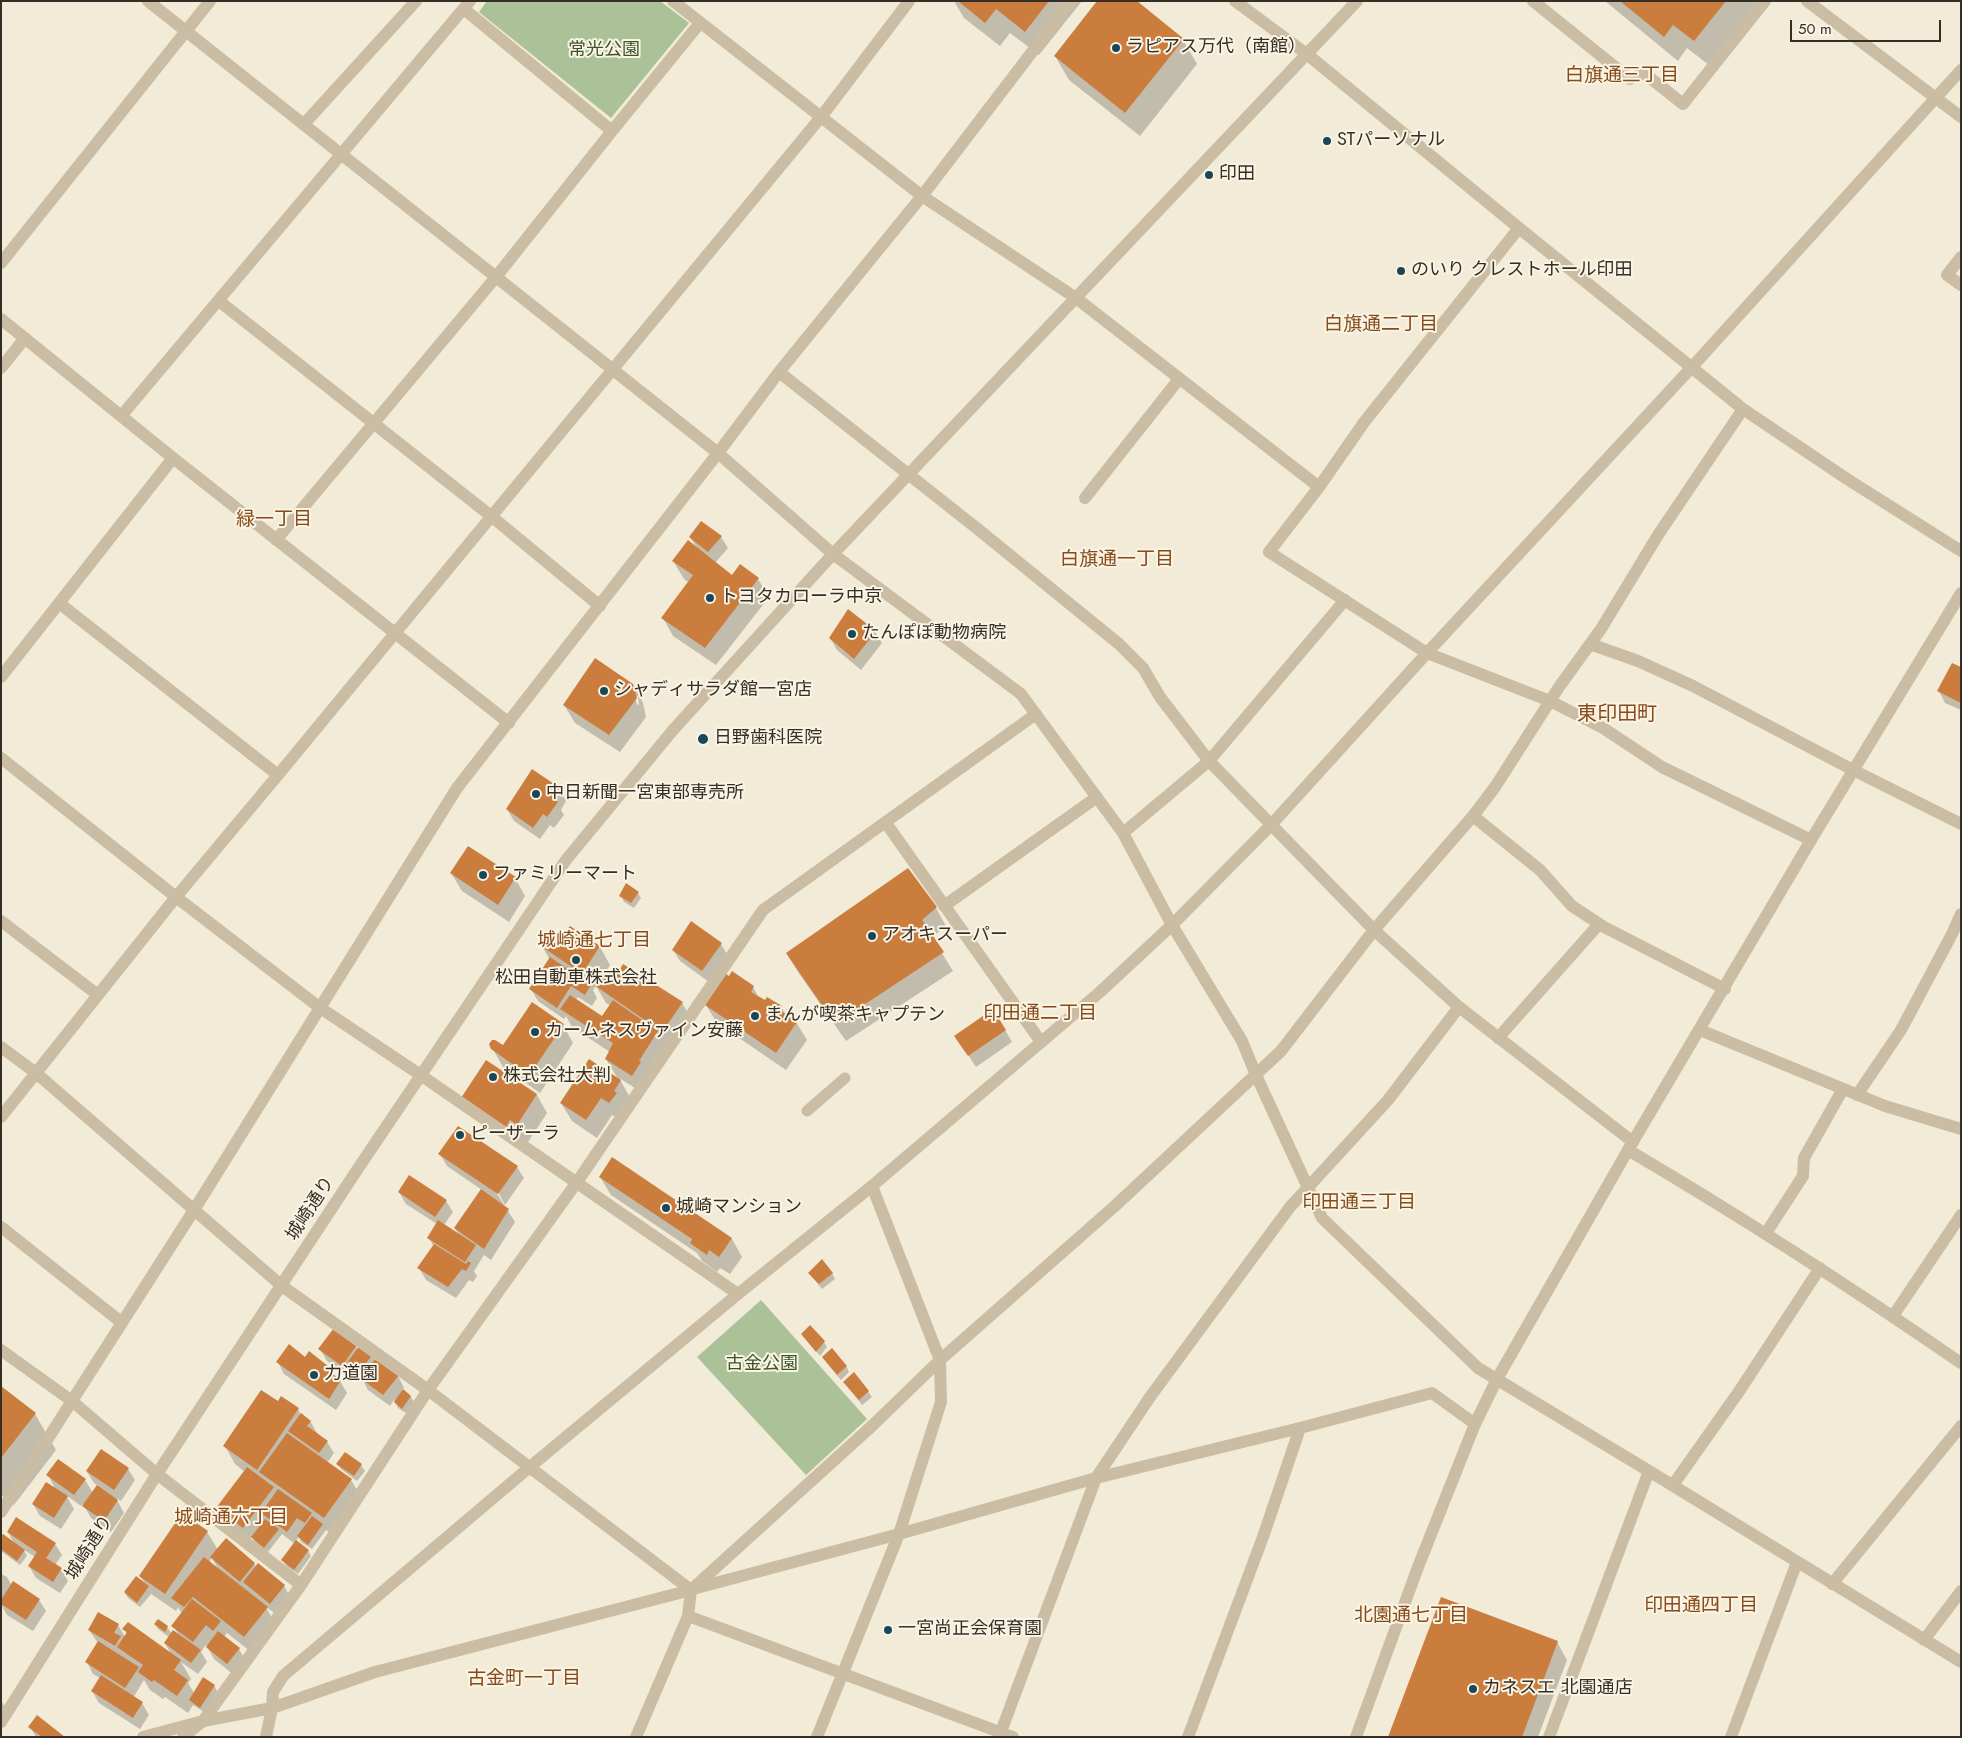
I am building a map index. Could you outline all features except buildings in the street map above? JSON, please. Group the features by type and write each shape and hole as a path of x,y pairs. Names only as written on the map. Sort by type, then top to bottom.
{"street":[{"path":"148,1 613,368 718,453 833,554 1021,694 1123,833 1172,925 1242,1041 1322,1218 1478,1368 1961,1662"},
{"path":"1,263 188,31 210,1"},
{"path":"304,124 416,1"},
{"path":"673,1 922,196 1076,298 1319,487"},
{"path":"1,1117 176,897 821,117 909,1"},
{"path":"1,1512 194,1210 457,788 600,606 779,372 922,196 1071,1"},
{"path":"1235,1 1308,55 1743,409 1847,479 1961,551"},
{"name":"城崎通り","path":"1,1722 157,1474 357,1170 566,860 673,730 833,554 1308,55 1357,1"},
{"path":"1533,1 1630,79 1644,73 1682,104 1766,1"},
{"path":"1807,1 1961,117"},
{"path":"122,415 467,5 612,131"},
{"path":"276,540 496,277 700,23"},
{"path":"266,1737 273,1692 283,1676 531,1466 738,1294 872,1186 1100,992 1172,925 1271,825 1427,653 1692,367 1961,70"},
{"path":"1519,228 1365,421 1319,487 1269,552 1427,653 1550,701 1603,728 1662,768 1811,840"},
{"path":"1961,257 1947,274 1961,285"},
{"path":"218,301 491,516 600,606"},
{"path":"1,319 394,634 509,723"},
{"path":"1,368 25,338"},
{"path":"779,372 979,530 1119,644 1144,668 1160,697 1209,761 1374,930 1458,1007 1631,1146 1893,1316 1961,1363"},
{"path":"1085,498 1179,379"},
{"path":"636,1737 688,1616 691,1590 873,1425 940,1360 1116,1205 1280,1051 1374,930 1473,816 1495,787 1550,701 1590,644 1658,535 1743,409"},
{"path":"1,676 173,458"},
{"path":"1356,1737 1418,1567 1475,1424 1498,1379 1631,1146 1852,770 1961,593"},
{"path":"1123,833 1209,761 1345,600"},
{"path":"59,603 278,775"},
{"path":"1590,644 1638,661 1694,686 1852,770 1961,824"},
{"path":"183,1737 203,1721 301,1585 428,1390 578,1182 763,910 1036,714"},
{"path":"1,758 176,897 319,1007 578,1182 738,1294"},
{"path":"944,906 1097,797"},
{"path":"1473,816 1540,870 1572,906 1600,924 1725,989"},
{"path":"886,823 1040,1042"},
{"path":"1857,1095 1901,1030 1957,937 1961,914"},
{"path":"1,921 98,996"},
{"path":"1498,1038 1600,924"},
{"path":"1000,1735 1096,1478 1168,1373 1290,1207 1388,1100 1458,1007"},
{"path":"1700,1030 1884,1106 1961,1129"},
{"path":"1,1047 36,1073 282,1286 531,1466 691,1590"},
{"path":"1766,1233 1803,1176 1804,1158 1843,1089"},
{"path":"817,1737 899,1534 941,1402 940,1360 872,1186"},
{"path":"1893,1316 1961,1215"},
{"path":"1,1227 122,1322"},
{"path":"1673,1485 1740,1390 1820,1268"},
{"path":"1,1350 72,1401 157,1474 301,1585"},
{"path":"143,1737 203,1721 272,1708 375,1672 691,1590 1096,1478 1300,1428 1432,1393 1475,1424"},
{"path":"1832,1584 1961,1426"},
{"path":"1188,1737 1263,1537 1300,1428"},
{"path":"1549,1737 1649,1471"},
{"path":"1731,1737 1797,1562"},
{"path":"1924,1640 1961,1591"},
{"path":"688,1616 842,1673 1000,1735 1013,1737"}],"lane":[{"path":"807,1111 845,1078"}],"green space":[{"name":"常光公園","path":"487,1 660,1 689,23 611,118 479,12"},
{"name":"古金公園","path":"761,1300 867,1419 806,1475 697,1357"}],"place":[{"name":"ラピアス万代（南館）","path":"1116,48"},
{"name":"STパーソナル","path":"1327,141"},
{"name":"印田","path":"1209,175"},
{"name":"のいり クレストホール印田","path":"1401,271"},
{"name":"トヨタカローラ中京","path":"710,598"},
{"name":"たんぽぽ動物病院","path":"852,634"},
{"name":"シャディサラダ館一宮店","path":"604,691"},
{"name":"日野歯科医院","path":"703,739"},
{"name":"中日新聞一宮東部専売所","path":"536,794"},
{"name":"ファミリーマート","path":"483,875"},
{"name":"アオキスーパー","path":"872,936"},
{"name":"松田自動車株式会社","path":"576,960"},
{"name":"まんが喫茶キャプテン","path":"755,1016"},
{"name":"カームネスヴァイン安藤","path":"535,1032"},
{"name":"株式会社大判","path":"493,1077"},
{"name":"ピーザーラ","path":"460,1135"},
{"name":"城崎マンション","path":"666,1208"},
{"name":"力道園","path":"314,1375"},
{"name":"一宮尚正会保育園","path":"888,1630"},
{"name":"カネスエ 北園通店","path":"1473,1689"}],"district":[{"name":"白旗通三丁目","path":"1622,76"},
{"name":"白旗通二丁目","path":"1381,325"},
{"name":"緑一丁目","path":"274,520"},
{"name":"白旗通一丁目","path":"1117,560"},
{"name":"東印田町","path":"1617,715"},
{"name":"城崎通七丁目","path":"594,941"},
{"name":"印田通二丁目","path":"1040,1014"},
{"name":"印田通三丁目","path":"1359,1203"},
{"name":"城崎通六丁目","path":"231,1518"},
{"name":"印田通四丁目","path":"1701,1606"},
{"name":"北園通七丁目","path":"1411,1616"},
{"name":"古金町一丁目","path":"524,1679"}]}
